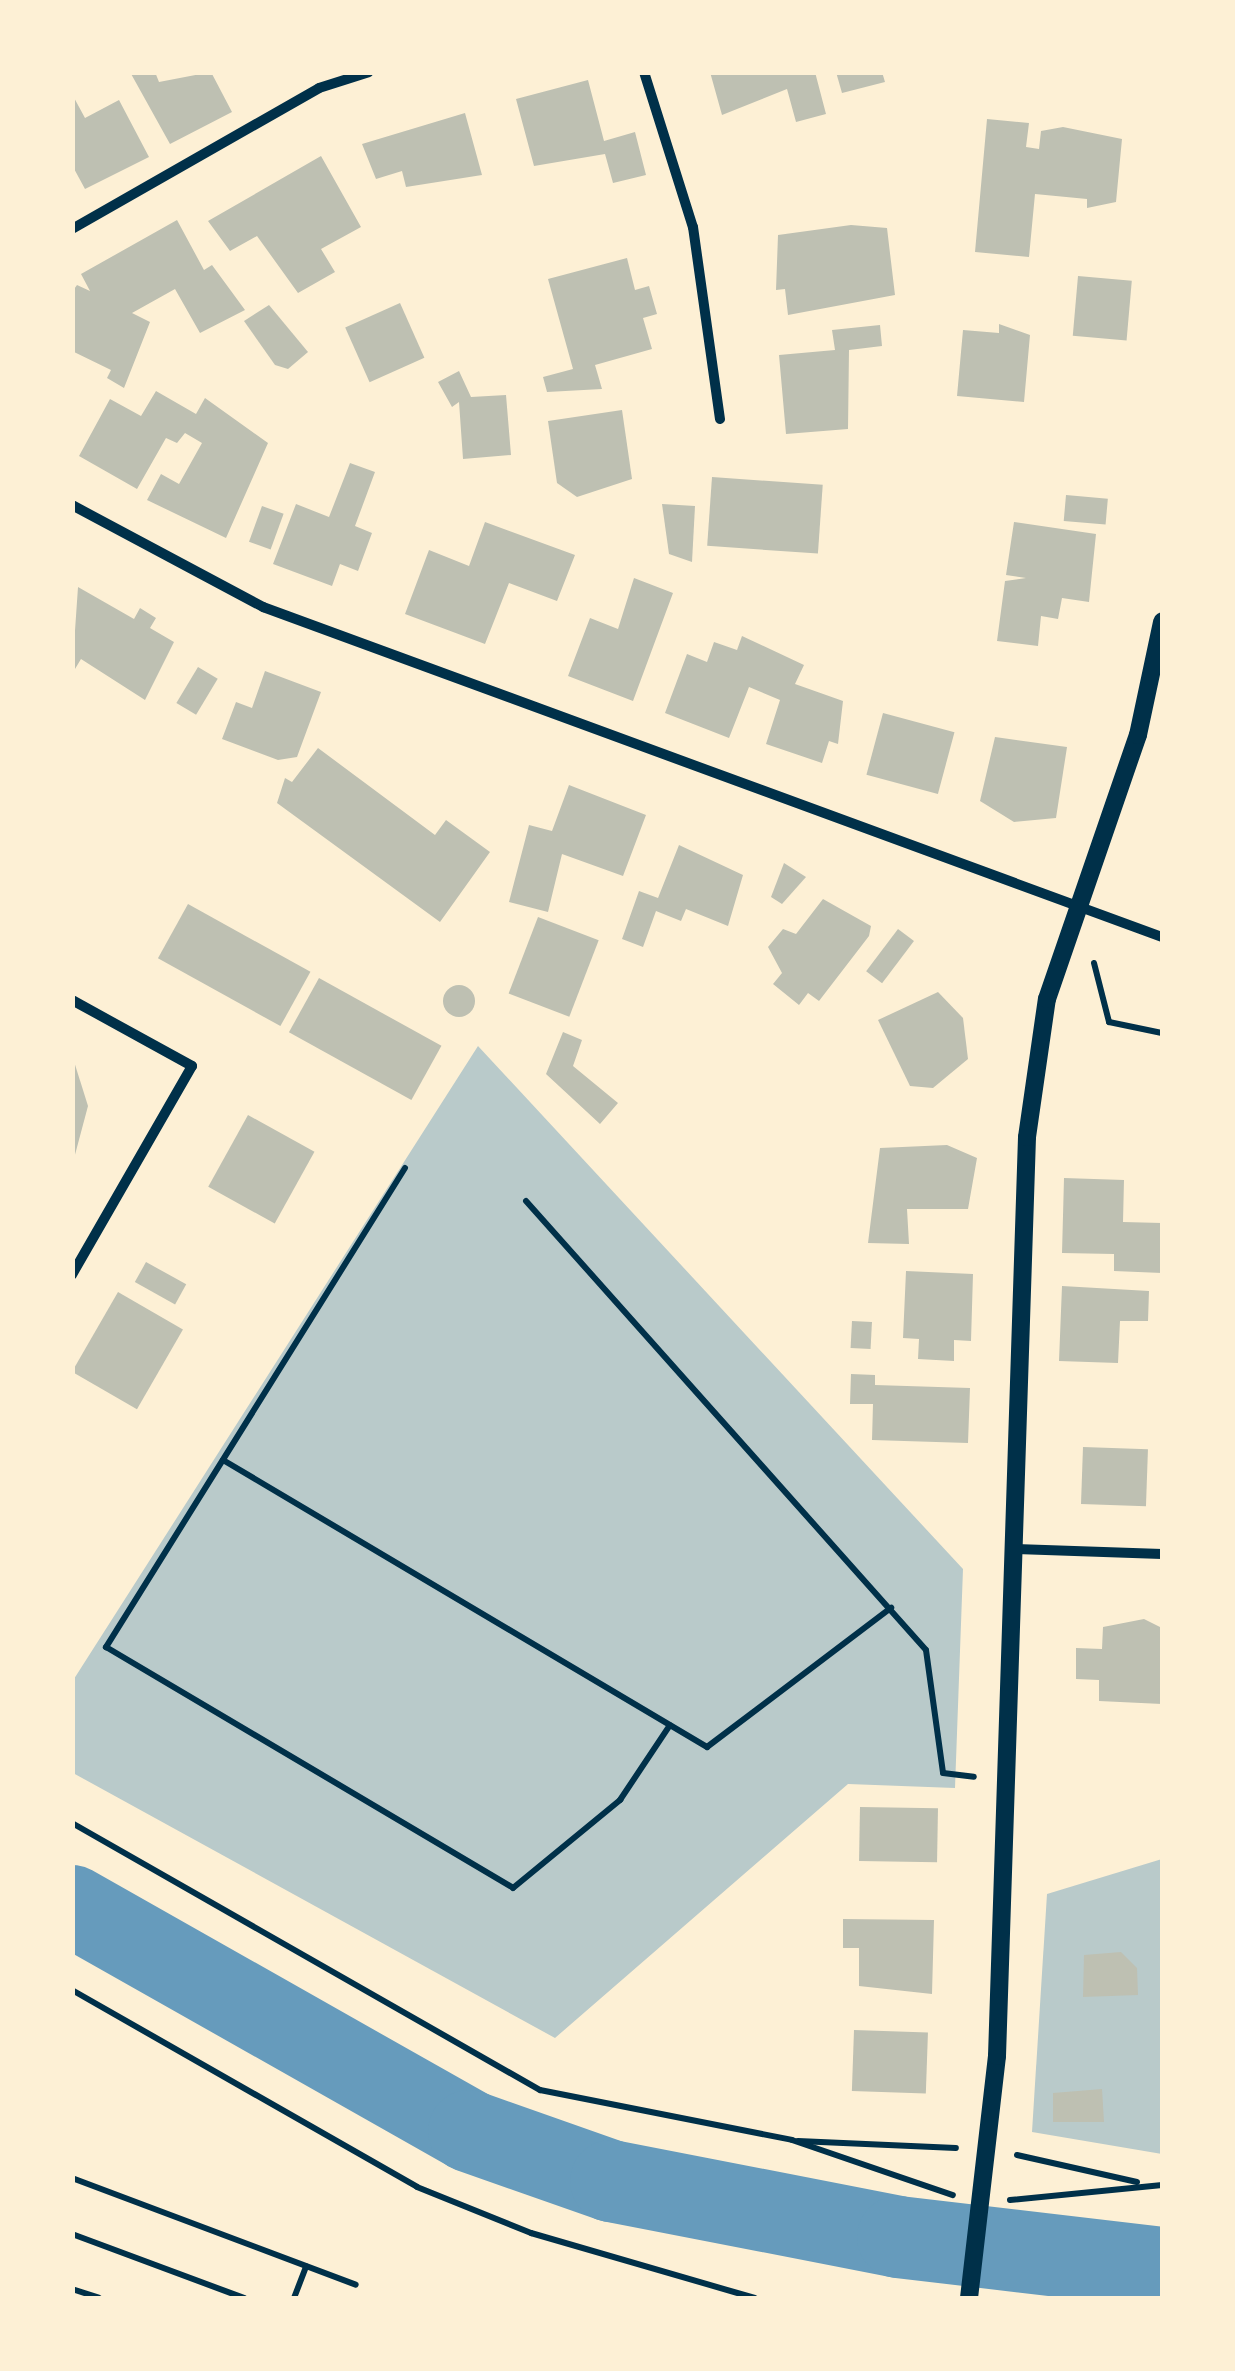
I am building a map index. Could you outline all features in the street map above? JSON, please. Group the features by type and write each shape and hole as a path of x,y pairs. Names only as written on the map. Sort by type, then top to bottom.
{"street":[{"path":"316,72 319,88"},
{"path":"72,230 319,88 368,72"},
{"path":"644,72 693,227 720,419"},
{"path":"72,505 264,607 1162,937"},
{"path":"969,2298 989,2149 1027,1137 1047,999 1138,735 1162,622"},
{"path":"72,1000 192,1066 72,1275"},
{"path":"1012,1548 1162,1554"}],"path":[{"path":"1080,908 1109,1022 1162,1034"},
{"path":"405,1168 106,1647 514,1888 620,1800 670,1724"},
{"path":"526,1201 926,1650 943,1773 1005,1780"},
{"path":"223,1460 707,1747 890,1608"},
{"path":"72,1823 540,2090 792,2140 989,2149 1162,2185"},
{"path":"72,1990 416,2187 531,2233 755,2298"},
{"path":"792,2140 933,2194 969,2196"},
{"path":"72,2178 356,2285"},
{"path":"987,2198 1141,2182"},
{"path":"72,2234 244,2298"},
{"path":"294,2298 306,2266"},
{"path":"72,2288 99,2298"}],"shaded area":[{"path":"478,1046 963,1569 955,1788 848,1784 555,2038 73,1773 72,1682"},
{"path":"1162,1859 1162,2154 1032,2132 1047,1894"}],"building":[{"path":"130,72 155,72 159,82 211,72 232,112 170,144"},
{"path":"710,72 815,72 826,114 796,122 787,89 722,115"},
{"path":"836,72 882,72 885,82 842,93"},
{"path":"588,80 604,141 635,132 646,175 613,183 605,154 534,166 516,99"},
{"path":"72,94 85,118 119,100 149,157 85,189 72,165"},
{"path":"465,113 482,175 406,187 402,171 376,179 362,144"},
{"path":"987,119 1029,123 1026,147 1039,149 1041,131 1063,127 1122,139 1116,202 1087,208 1087,199 1035,194 1029,257 975,252"},
{"path":"321,156 361,227 321,249 335,272 298,293 257,236 230,251 208,221"},
{"path":"177,220 204,270 212,265 245,310 200,333 175,289 132,313 150,322 124,388 107,378 111,370 72,351 72,292 77,285 90,291 81,274"},
{"path":"851,225 887,228 895,295 788,315 785,289 776,290 778,235"},
{"path":"627,258 635,290 649,286 657,314 643,318 652,349 595,365 602,389 547,392 543,377 573,369 548,279"},
{"path":"1078,276 1132,281 1127,340 1073,336"},
{"path":"400,303 424,358 370,382 345,327"},
{"path":"269,305 308,352 288,369 275,365 244,321"},
{"path":"999,324 1030,335 1024,402 957,396 963,330 999,333"},
{"path":"880,325 882,346 849,350 848,429 786,434 779,355 835,350 832,330"},
{"path":"459,371 471,397 506,395 511,455 463,459 459,402 452,407 438,382"},
{"path":"156,391 196,414 205,398 268,443 226,538 147,500 161,474 179,484 202,443 185,433 177,443 166,438 137,489 79,456 110,399 141,416"},
{"path":"622,410 632,479 577,497 557,483 548,421"},
{"path":"350,463 375,472 355,526 372,533 358,571 340,564 332,586 273,564 296,504 329,517"},
{"path":"712,477 823,485 818,554 707,546"},
{"path":"1066,495 1108,499 1106,525 1064,521"},
{"path":"662,504 695,506 692,562 669,554"},
{"path":"262,506 284,514 271,550 249,542"},
{"path":"485,522 575,555 557,601 509,583 485,644 405,614 429,550 469,566"},
{"path":"1014,522 1096,534 1089,602 1062,598 1058,619 1041,616 1038,646 997,641 1005,581 1026,578 1006,575"},
{"path":"634,578 673,593 633,701 568,676 590,618 618,629"},
{"path":"78,587 134,619 140,608 156,618 150,628 174,642 145,700 81,659 72,674"},
{"path":"742,636 804,665 795,684 843,701 838,744 829,741 822,763 766,744 780,700 749,687 729,738 665,713 687,654 707,662 714,642 737,650"},
{"path":"198,667 218,679 196,715 176,703"},
{"path":"265,671 321,692 297,757 278,760 222,739 236,702 252,708"},
{"path":"883,713 954,732 938,794 866,775"},
{"path":"995,737 1067,747 1056,818 1014,822 980,801"},
{"path":"318,748 435,835 446,820 490,852 440,922 277,803 285,778 292,782"},
{"path":"569,785 646,815 623,876 562,854 548,912 509,902 529,825 552,831"},
{"path":"679,845 743,875 728,926 686,909 681,921 656,911 643,947 622,939 639,891 658,898"},
{"path":"784,863 806,877 782,904 771,897"},
{"path":"823,899 871,926 869,936 819,1001 808,993 799,1005 773,984 782,973 768,947 783,929 796,934"},
{"path":"188,904 310,972 280,1026 158,958"},
{"path":"538,917 599,940 569,1017 509,994"},
{"path":"898,929 914,941 882,983 866,971"},
{"path":"319,978 441,1046 411,1100 289,1032"},
{"path":"459,985 470,990 475,1001 470,1012 459,1017 448,1012 443,1001 448,990"},
{"path":"938,992 963,1018 968,1059 933,1088 910,1086 878,1020"},
{"path":"563,1032 582,1040 573,1066 618,1103 600,1124 546,1074"},
{"path":"72,1055 88,1106 72,1166"},
{"path":"248,1115 314,1152 275,1224 208,1187"},
{"path":"947,1145 977,1158 968,1209 907,1209 909,1244 868,1243 880,1148"},
{"path":"1064,1178 1124,1180 1123,1222 1162,1223 1162,1273 1114,1271 1114,1254 1062,1253"},
{"path":"146,1262 186,1284 175,1304 135,1282"},
{"path":"906,1271 973,1274 971,1341 954,1340 954,1361 918,1359 919,1339 903,1338"},
{"path":"1062,1286 1149,1291 1148,1321 1120,1321 1118,1363 1059,1361"},
{"path":"118,1292 183,1330 137,1409 72,1372"},
{"path":"852,1321 872,1322 871,1349 851,1348"},
{"path":"851,1374 875,1375 875,1385 970,1388 968,1443 872,1440 873,1404 850,1404"},
{"path":"1083,1447 1148,1449 1146,1506 1081,1504"},
{"path":"1144,1619 1162,1628 1162,1704 1099,1701 1099,1680 1076,1679 1076,1648 1102,1649 1103,1627"},
{"path":"860,1807 938,1808 937,1862 859,1861"},
{"path":"843,1919 934,1920 932,1994 859,1986 859,1948 843,1948"},
{"path":"1121,1952 1137,1968 1138,1995 1083,1997 1084,1955"},
{"path":"854,2030 928,2033 926,2094 852,2091"},
{"path":"1102,2089 1104,2122 1053,2122 1053,2093"}],"waterway":[{"path":"72,1906 469,2131 611,2181 898,2237 1162,2268"}]}
